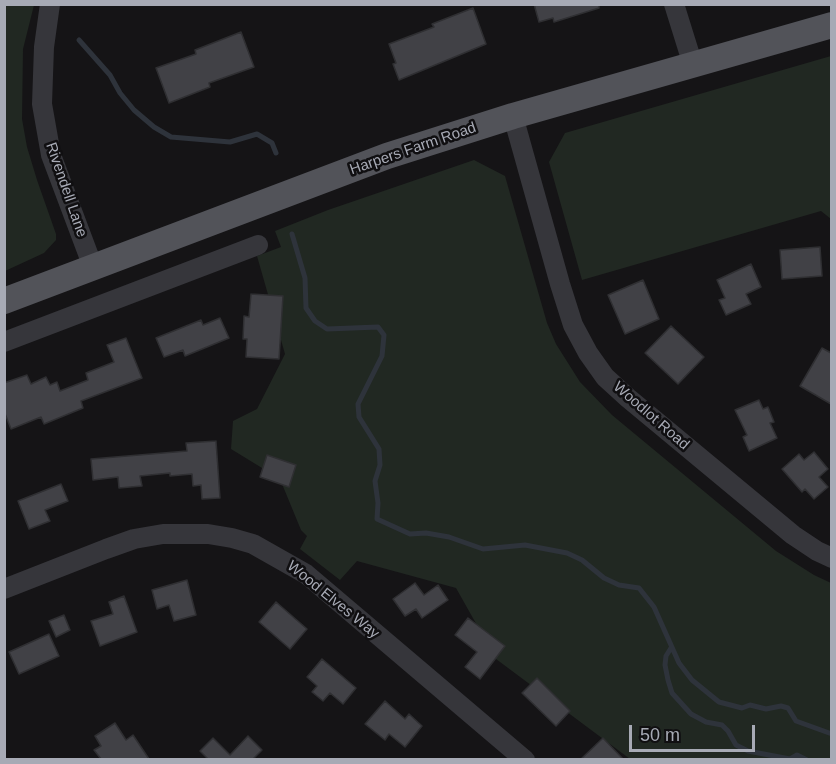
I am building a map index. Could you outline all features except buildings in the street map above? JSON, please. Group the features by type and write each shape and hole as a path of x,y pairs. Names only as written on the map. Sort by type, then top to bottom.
{"main road":[{"name":"Harpers Farm Road","path":"4,301 387,156 513,116 831,25"}],"street":[{"name":"Rivendell Lane","path":"50,4 44,47 42,104 51,155 93,267"},
{"path":"674,4 693,65"},
{"name":"Woodlot Road","path":"513,116 573,325 605,377 793,535 831,558"},
{"path":"4,342 258,245"},
{"name":"Wood Elves Way","path":"4,589 106,549 163,534 207,534 253,544 306,574 525,759"}],"shaded area":[{"path":"5,4 34,5 23,49 22,119 27,147 56,240 44,253 5,271"},
{"path":"831,56 831,219 821,211 582,280 549,162 565,133"},
{"path":"474,160 505,176 547,323 556,344 580,382 612,415 776,551 831,583 831,759 630,759 496,659 456,588 357,561 340,580 300,549 307,536 301,530 280,479 231,449 233,421 257,409 285,354 257,256 281,247 275,231 328,210"}],"waterway":[{"path":"79,40 110,75 120,93 134,110 154,127 171,137 230,142 257,134 272,143 276,153"},
{"path":"292,234 305,278 306,308 315,321 327,329 378,327 384,335 382,356 358,404 359,417 379,449 380,465 375,481 378,503 377,519 410,534 426,533 449,537 483,549 525,545 567,553 582,560 604,578 619,585 639,588 654,607 679,663 692,680 719,702 742,708 750,705 766,709 781,706 788,708 796,721 832,734"},
{"path":"671,648 666,656 665,665 668,680 672,693 691,714 706,722 722,725 736,745 748,751 790,759 797,755 807,760"}]}
